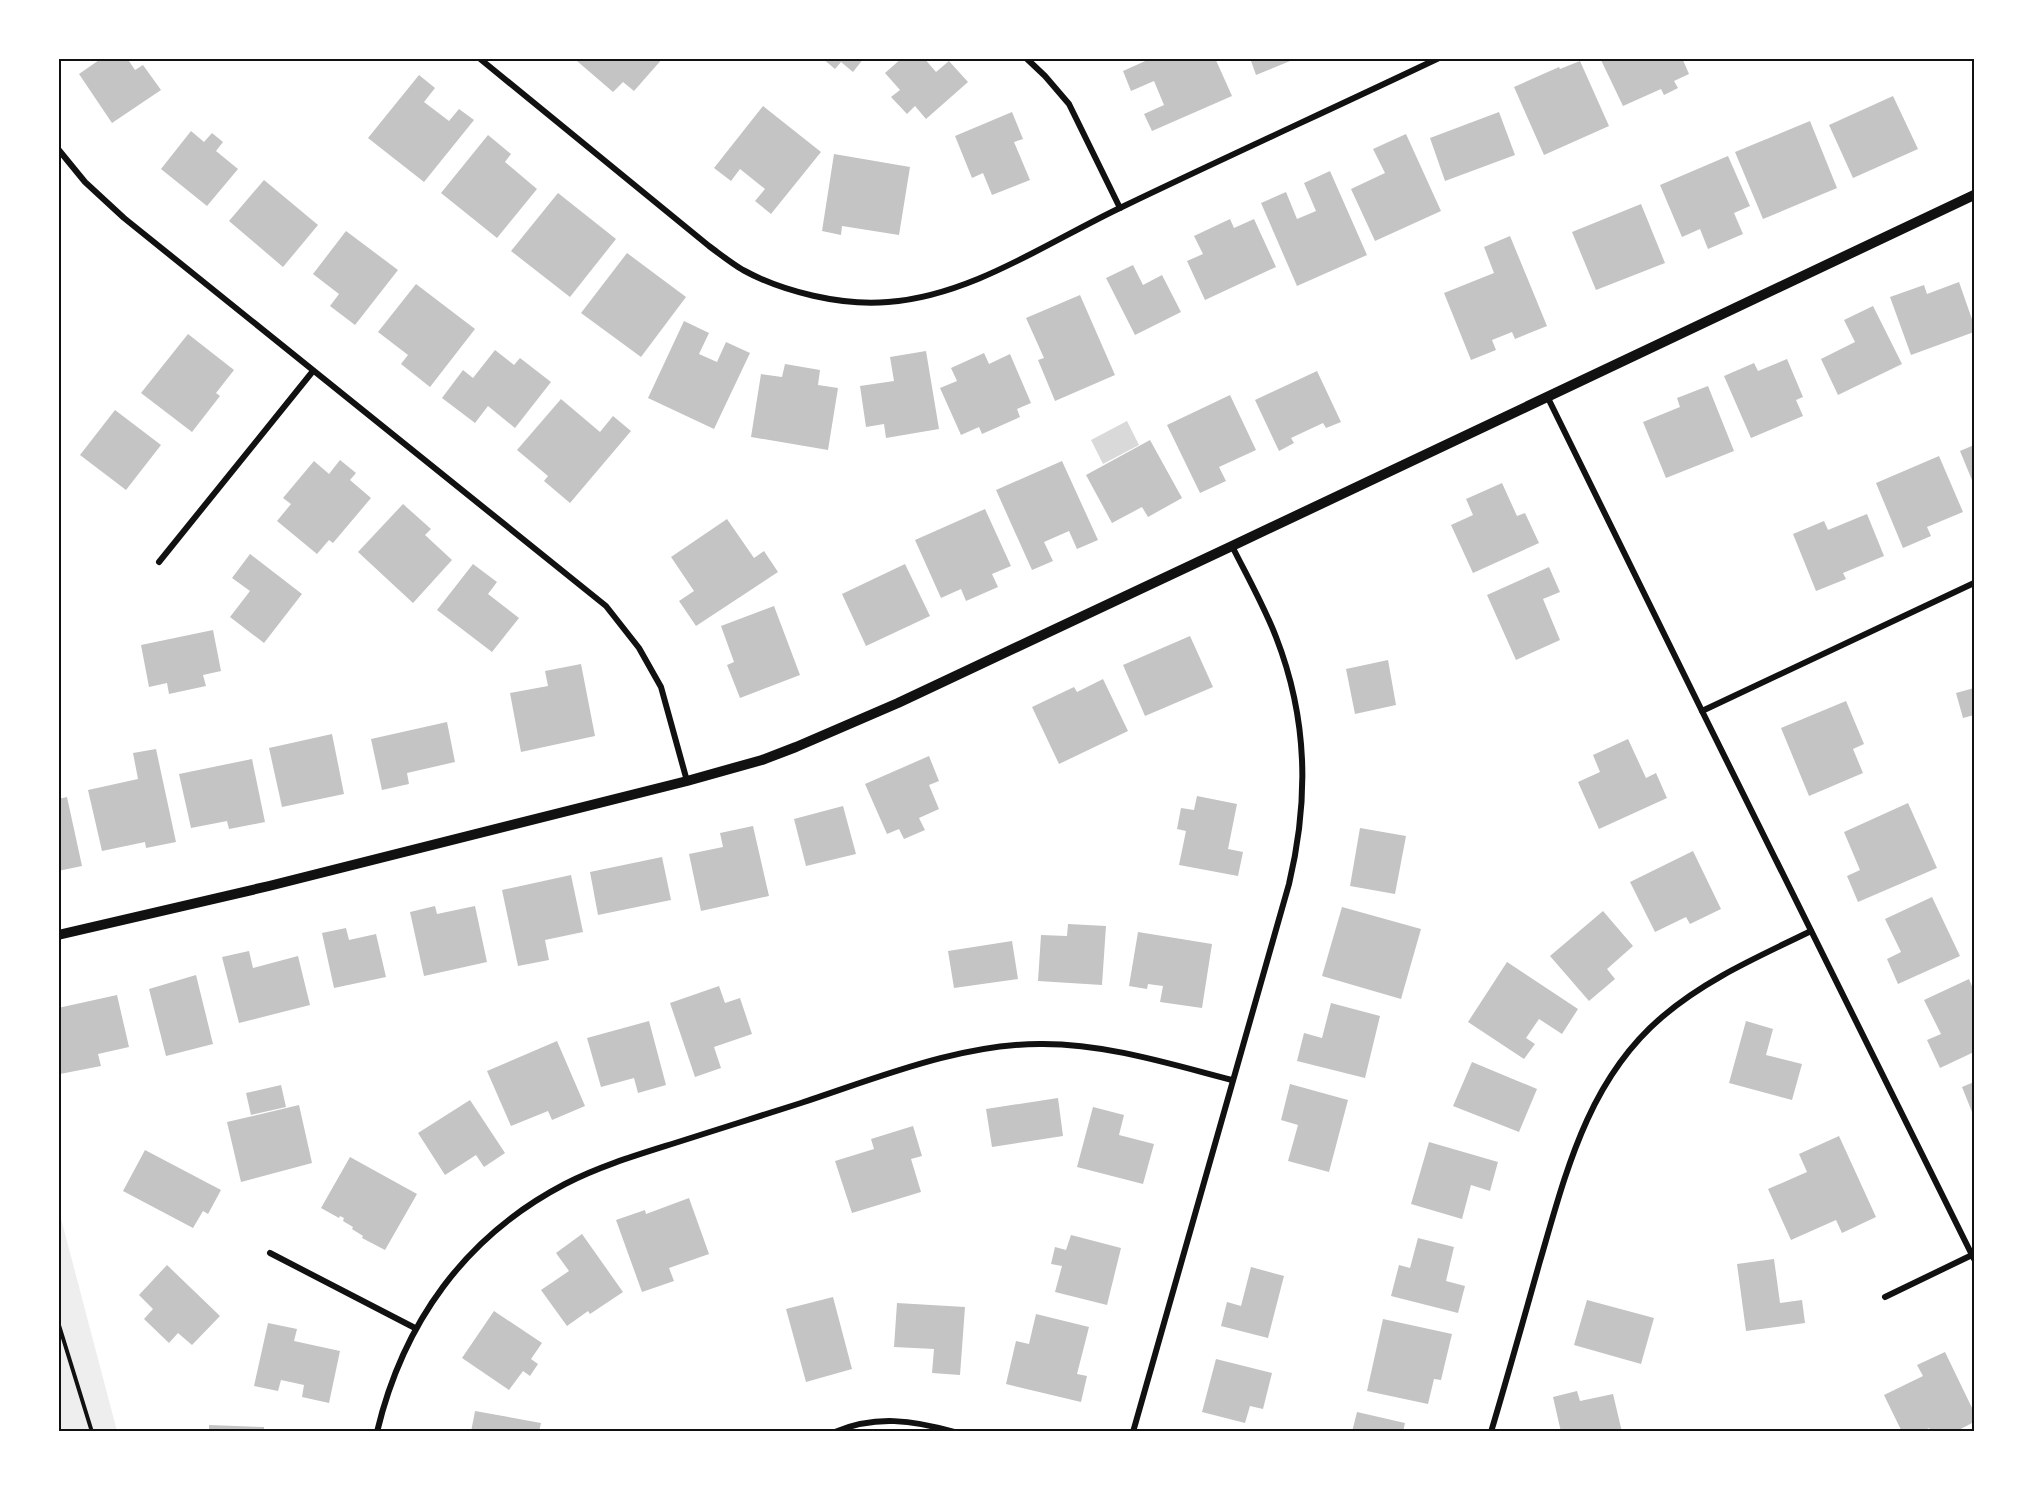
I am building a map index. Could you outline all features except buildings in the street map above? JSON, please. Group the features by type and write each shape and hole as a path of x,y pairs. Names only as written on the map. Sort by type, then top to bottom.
{"street":[{"path":"478,58 726,258 762,279 807,294 856,301 886,302 935,294 988,274 1120,208 1440,58"},
{"path":"1026,58 1046,76 1069,104 1120,208"},
{"path":"58,148 85,182 104,201 612,612 639,648 661,687 687,781"},
{"path":"58,935 687,781 762,760 796,747 898,703 1974,195"},
{"path":"159,562 313,371"},
{"path":"1547,396 1973,1257 1885,1298"},
{"path":"1132,1431 1289,884 1298,838 1304,786 1302,744 1283,657 1270,624 1232,546"},
{"path":"1701,711 1974,583"},
{"path":"1491,1431 1573,1152 1592,1108 1616,1067 1645,1032 1692,993 1811,931"},
{"path":"377,1431 393,1375 415,1328 432,1301 466,1259 523,1210 565,1184 614,1163 909,1068 992,1048 1052,1044 1107,1049 1232,1080"},
{"path":"270,1253 415,1328"},
{"path":"835,1431 868,1422 897,1420 954,1431"}],"path":[{"path":"58,1322 92,1431"}],"shaded area":[{"path":"1127,421 1139,445 1103,464 1091,440"},
{"path":"59,1211 117,1431 59,1431"}]}
